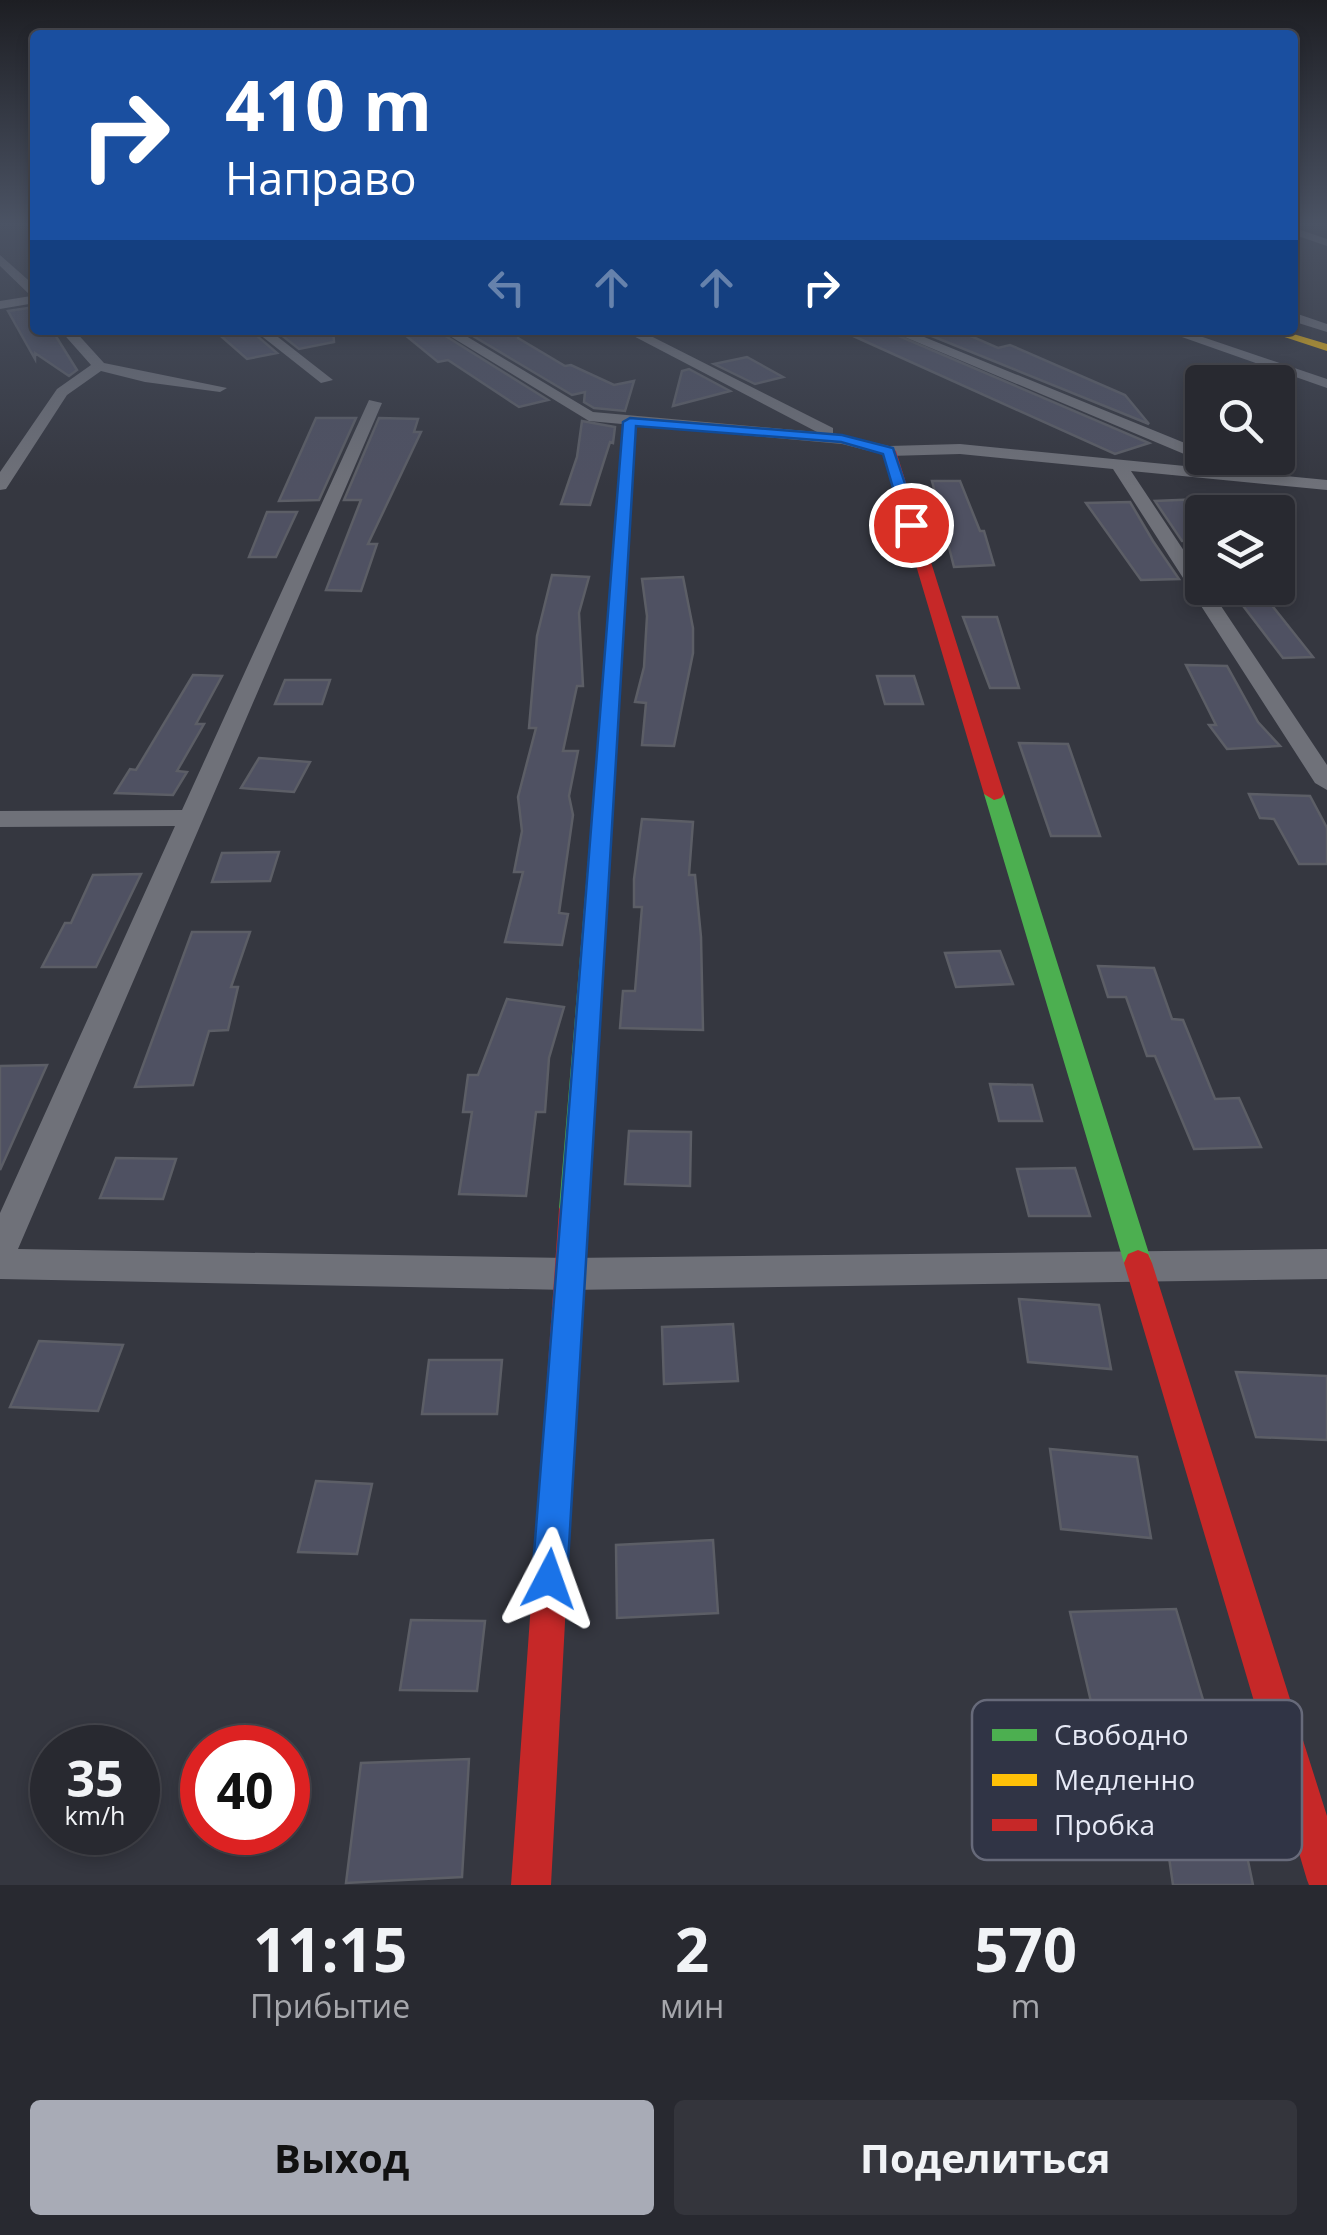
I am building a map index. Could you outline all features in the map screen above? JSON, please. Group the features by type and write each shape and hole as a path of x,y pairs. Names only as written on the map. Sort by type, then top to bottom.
{"street":[{"path":"1298,318 1327,328"},
{"path":"72,335 99,366 146,378 220,388"},
{"path":"268,335 326,380"},
{"path":"455,335 589,416 842,438"},
{"path":"639,335 842,438 888,451 960,449 1326,486"},
{"path":"906,335 1185,449"},
{"path":"1184,335 1327,384"},
{"path":"1284,335 1327,348"},
{"path":"0,485 62,392 99,366"},
{"path":"0,1252 374,403"},
{"path":"530,1885 568,1274 630,422"},
{"path":"888,451 1272,1700"},
{"path":"1120,468 1327,784"},
{"path":"1248,475 1260,480"},
{"path":"0,819 191,818"},
{"path":"0,1264 568,1274 1327,1264"},
{"path":"1302,1799 1327,1880"}],"building":[{"path":"30,310 30,335 55,335 77,370 69,376 35,353 35,359 8,311"},
{"path":"220,335 256,335 277,353 247,359"},
{"path":"281,335 333,335 334,342 299,349"},
{"path":"405,335 444,335 548,400 519,407 448,360 438,362"},
{"path":"471,335 518,335 565,366 571,365 614,385 634,381 625,411 594,408 584,402 585,392 572,395"},
{"path":"851,335 897,335 1149,443 1115,454"},
{"path":"929,335 968,335 998,348 1010,345 1125,395 1149,424"},
{"path":"747,357 783,377 755,384 714,364"},
{"path":"689,369 730,391 673,406 682,371"},
{"path":"316,418 356,418 319,500 279,501"},
{"path":"379,418 418,419 414,432 421,432 368,544 377,544 361,591 326,590 361,500 344,500"},
{"path":"582,421 615,427 613,443 610,442 590,505 561,504 577,457"},
{"path":"932,481 960,481 980,531 984,531 994,565 954,567"},
{"path":"1185,500 1185,541 1182,541 1155,501"},
{"path":"1130,502 1179,579 1141,580 1086,503"},
{"path":"267,512 297,512 276,557 249,557"},
{"path":"552,575 589,577 579,613 583,686 577,686 563,751 578,751 569,796 573,815 559,913 568,914 562,945 505,942 523,872 514,872 522,831 518,797 536,728 529,728 537,636"},
{"path":"683,577 693,628 693,653 674,746 642,745 646,703 635,702 644,667 647,616 642,579"},
{"path":"1242,605 1272,605 1313,657 1283,658"},
{"path":"963,617 997,617 1019,688 990,688"},
{"path":"1186,665 1227,666 1258,722 1280,746 1227,749 1209,725 1216,725"},
{"path":"193,675 222,676 196,724 204,724 177,771 187,772 173,795 115,793 130,769 136,770"},
{"path":"877,676 914,676 923,704 885,704"},
{"path":"285,680 330,680 322,704 275,704"},
{"path":"1019,743 1068,744 1100,836 1051,836"},
{"path":"259,758 310,762 294,792 241,788"},
{"path":"1249,794 1310,796 1327,828 1327,864 1299,864 1274,819 1260,818"},
{"path":"642,819 693,822 689,875 695,875 701,937 703,1030 620,1028 623,991 635,991 642,907 634,907 634,879"},
{"path":"279,852 270,881 212,882 222,853"},
{"path":"141,874 96,967 42,967 65,923 71,923 93,875"},
{"path":"192,932 250,932 231,987 238,987 228,1030 209,1031 193,1085 135,1087"},
{"path":"1000,951 1013,984 956,987 945,953"},
{"path":"1098,966 1154,968 1172,1019 1183,1020 1215,1099 1239,1098 1261,1147 1194,1149 1155,1056 1147,1056 1126,997 1108,997"},
{"path":"507,999 564,1007 549,1058 545,1112 536,1112 526,1196 459,1194 472,1112 463,1112 468,1075 478,1075"},
{"path":"47,1065 0,1170 0,1066"},
{"path":"990,1084 1032,1085 1042,1121 999,1121"},
{"path":"629,1131 691,1132 690,1186 625,1184"},
{"path":"116,1158 176,1159 163,1199 100,1198"},
{"path":"1075,1168 1090,1216 1029,1216 1017,1169"},
{"path":"1019,1299 1099,1305 1111,1369 1028,1362"},
{"path":"733,1324 738,1381 664,1384 662,1327"},
{"path":"39,1341 123,1345 98,1411 10,1407"},
{"path":"429,1360 502,1360 497,1414 422,1414"},
{"path":"1236,1372 1327,1376 1327,1440 1256,1437"},
{"path":"1050,1449 1137,1457 1151,1538 1061,1529"},
{"path":"316,1481 372,1484 357,1554 298,1552"},
{"path":"713,1540 718,1613 617,1618 616,1545"},
{"path":"1176,1609 1203,1700 1091,1700 1070,1612"},
{"path":"411,1620 485,1621 477,1691 400,1690"},
{"path":"469,1759 462,1877 346,1883 361,1763"},
{"path":"1169,1860 1248,1860 1253,1885 1173,1885"}],"traffic: fast":[{"path":"573,1209 616,619"},
{"path":"994,794 1138,1263"}],"traffic: slow":[{"path":"1284,335 1327,348"},
{"path":"616,619 630,422"}],"traffic: jam":[{"path":"889,451 994,794"},
{"path":"531,1885 573,1209"},
{"path":"1138,1263 1272,1700"},
{"path":"1302,1798 1327,1880"}],"route":[{"path":"549,1579 630,422 842,438 888,451 911,525"}]}
